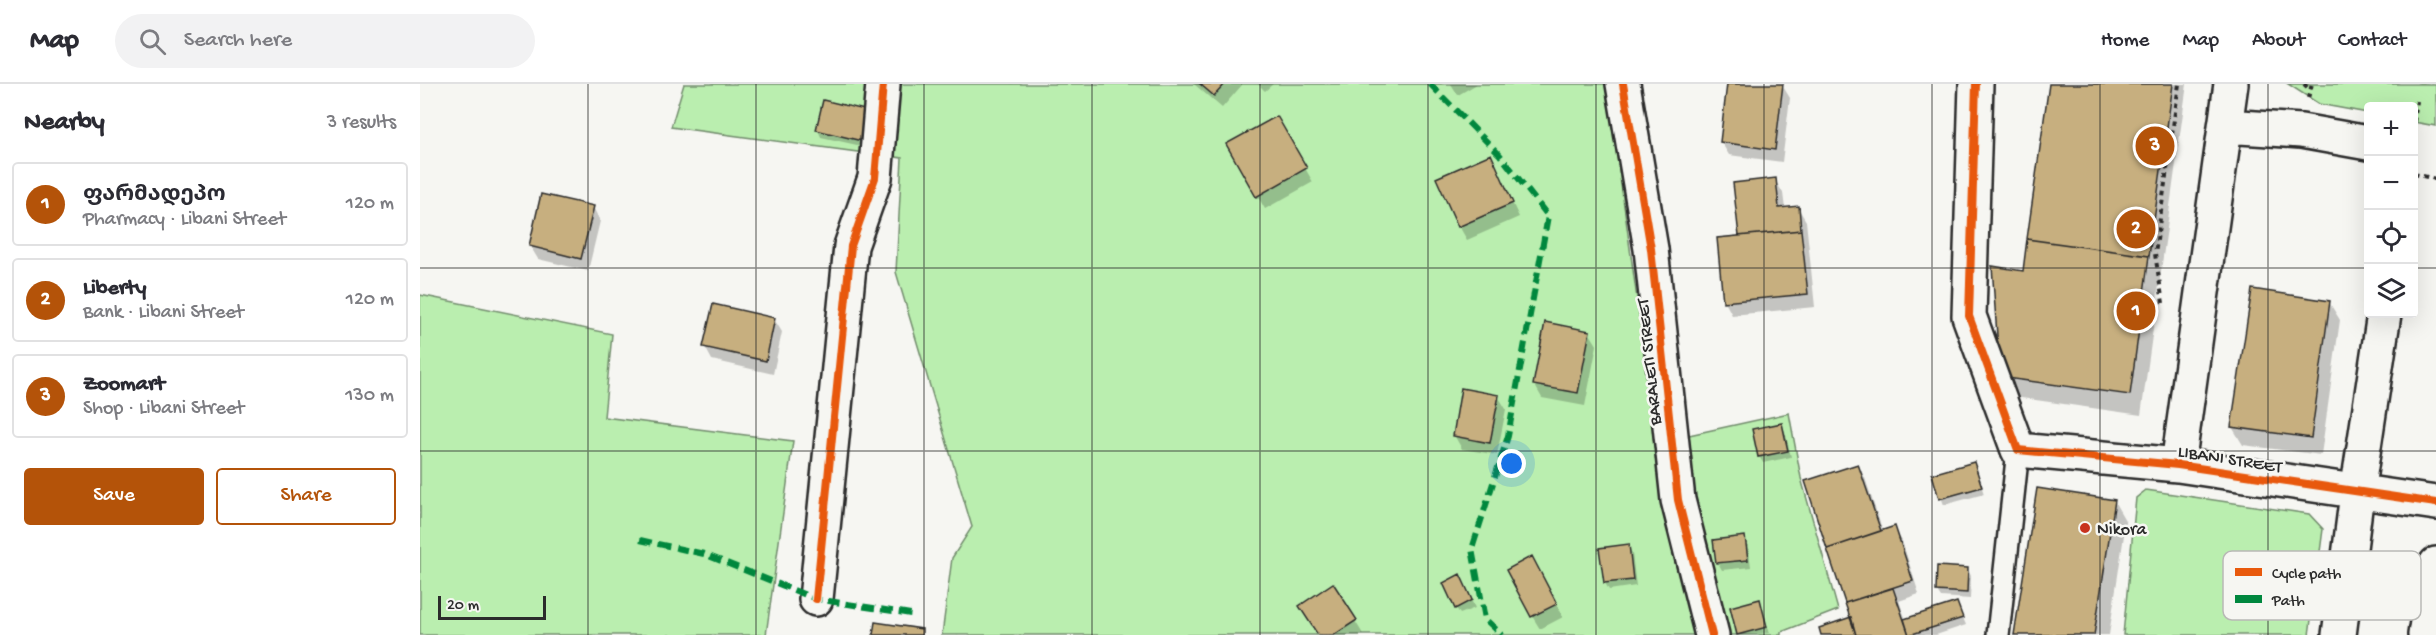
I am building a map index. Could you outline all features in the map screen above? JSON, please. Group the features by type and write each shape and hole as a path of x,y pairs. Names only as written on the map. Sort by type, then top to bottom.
{"street":[{"path":"816,599 851,246 875,178 883,84"},
{"name":"BARALETI STREET","path":"1623,84 1651,249 1678,500 1712,635"},
{"path":"1976,84 1969,316 2018,450"},
{"name":"LIBANI STREET","path":"2178,465 2231,84"},
{"path":"2225,126 2301,131 2364,142"},
{"path":"2349,551 2383,318"},
{"name":"LIBANI STREET","path":"2018,450 2178,465 2436,504"},
{"path":"2425,635 2436,564"},
{"path":"2339,635 2341,620"}],"lane":[{"path":"1998,635 2018,450"}],"path":[{"path":"2162,312 2163,300 2155,254 2179,84"},
{"path":"2304,84 2309,89"},
{"path":"2416,102 2417,98"},
{"path":"2418,175 2436,179"}],"green space":[{"path":"684,84 1607,84 1657,442 1789,413 1801,478 1838,610 1781,632 1781,635 942,635 952,558 972,527 896,272 902,158 671,127"},
{"path":"2288,84 2436,84 2436,126 2418,123 2418,102 2364,102 2364,112 2319,104"},
{"path":"420,295 612,334 604,417 793,441 766,635 420,635"},
{"path":"2146,490 2309,514 2323,529 2320,551 2223,551 2223,620 2311,620 2309,635 2123,635 2136,498"}],"building":[{"path":"1200,84 1225,84 1214,96"},
{"path":"1727,84 1783,84 1775,150 1720,142"},
{"path":"2049,84 2173,84 2149,256 2027,239"},
{"path":"823,100 869,111 862,141 816,130"},
{"path":"1277,116 1307,168 1256,197 1226,144"},
{"path":"1491,154 1513,203 1458,227 1436,178"},
{"path":"1776,178 1779,208 1799,206 1801,230 1739,236 1733,183"},
{"path":"541,194 594,206 581,259 529,246"},
{"path":"1801,230 1808,294 1723,302 1717,238"},
{"path":"2027,239 2149,256 2130,395 2000,377 1992,266 2023,271"},
{"path":"2252,289 2330,301 2311,438 2231,427"},
{"path":"713,304 775,318 766,361 703,347"},
{"path":"1545,322 1590,331 1578,393 1533,385"},
{"path":"1461,388 1499,395 1490,443 1453,436"},
{"path":"1782,423 1788,451 1758,457 1752,429"},
{"path":"1974,462 1982,487 1939,499 1932,474"},
{"path":"1858,464 1881,531 1827,549 1805,481"},
{"path":"2037,488 2115,500 2094,635 2014,635"},
{"path":"1895,526 1913,581 1845,603 1827,549"},
{"path":"1745,536 1748,560 1716,563 1713,540"},
{"path":"1629,544 1633,580 1604,583 1599,548"},
{"path":"1532,556 1557,604 1531,617 1506,570"},
{"path":"1937,566 1968,568 1967,593 1936,591"},
{"path":"1460,574 1472,600 1455,609 1443,583"},
{"path":"1333,583 1357,620 1334,635 1318,635 1299,606"},
{"path":"1893,588 1909,635 1856,635 1845,603"},
{"path":"1760,599 1767,627 1737,635 1730,607"},
{"path":"1957,602 1963,618 1909,635 1904,619"},
{"path":"1851,617 1856,635 1821,635 1819,628"},
{"path":"875,622 922,629 922,635 873,635"}],"marked path":[{"path":"1430,84 1500,155 1548,216 1508,436 1472,549 1485,619 1502,635"},
{"path":"640,540 704,554 816,599 911,614"}],"cycle path":[{"path":"816,599 851,246 875,178 883,84"},
{"path":"1623,84 1651,249 1678,500 1712,635"},
{"path":"1976,84 1969,316 2018,450 2178,465 2436,503"}],"place":[{"name":"Zoomart","path":"2155,146"},
{"name":"Liberty","path":"2136,229"},
{"name":"ფარმადეპო","path":"2136,311"},
{"name":"Nikora","path":"2085,528"}]}
